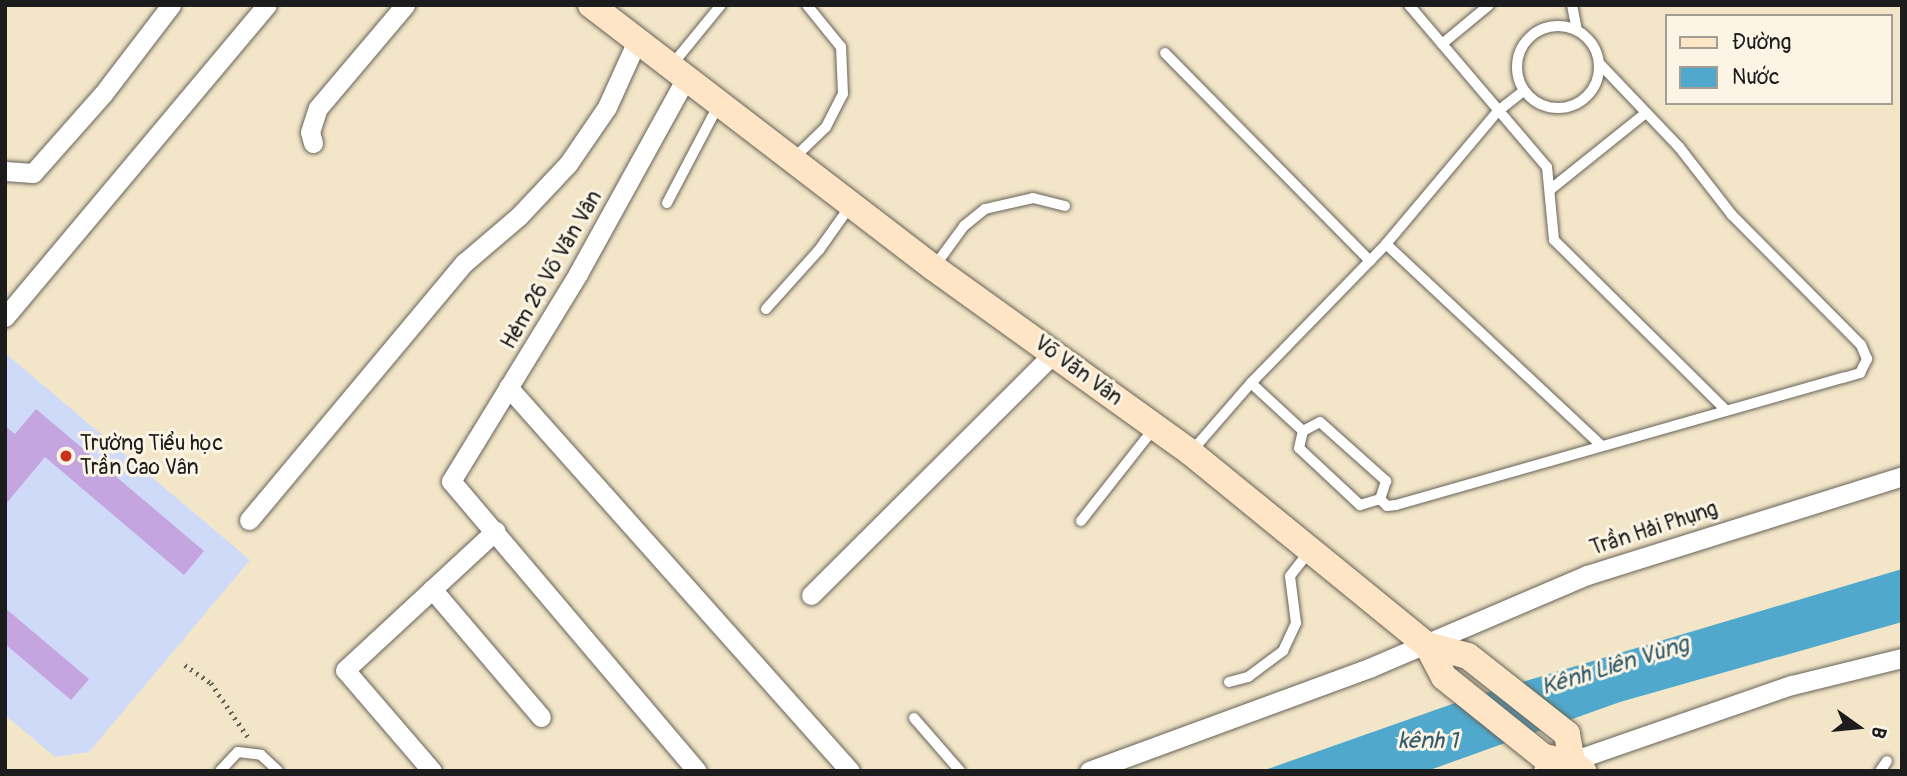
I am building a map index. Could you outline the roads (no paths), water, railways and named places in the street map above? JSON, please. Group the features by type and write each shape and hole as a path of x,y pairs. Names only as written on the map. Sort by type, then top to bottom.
{"street":[{"path":"5,170 33,173 103,94 171,5"},
{"path":"5,317 267,5"},
{"path":"313,144 310,132 318,108 405,5"},
{"name":"Võ Văn Vân","path":"591,5 934,268 1190,452 1427,645 1444,677 1544,764"},
{"path":"249,520 464,263 519,216 568,164 607,107 638,41"},
{"name":"Hẻm 26 Võ Văn Vân","path":"495,531 451,481 578,274 678,72"},
{"path":"811,595 1054,353"},
{"path":"508,387 850,771"},
{"name":"Trần Hải Phụng","path":"1090,771 1427,645 1587,575 1902,476"},
{"path":"432,771 345,670 495,531 697,771"},
{"path":"432,589 541,718"},
{"path":"1427,645 1468,656 1567,734 1578,767"},
{"path":"1544,764 1578,767 1636,737 1792,685 1902,658"}],"lane":[{"path":"678,72 721,5"},
{"path":"793,160 826,127 843,94 841,47 807,5"},
{"path":"1409,5 1498,111 1540,156 1551,189 1554,240 1726,410"},
{"path":"1441,44 1489,5"},
{"path":"1572,5 1577,30"},
{"path":"1380,499 1387,506 1396,505 1860,373 1867,359 1861,345 1732,215 1646,113 1600,64 1593,43 1577,30 1556,26 1535,33 1521,49 1517,70 1524,91 1540,104 1561,109 1582,102 1596,85 1600,64"},
{"path":"1165,53 1370,261"},
{"path":"1190,452 1251,383 1386,244 1498,111 1524,91"},
{"path":"667,203 720,104"},
{"path":"1551,189 1646,113"},
{"path":"934,268 964,226 985,209 1033,198 1065,206"},
{"path":"766,310 819,250 851,204"},
{"path":"1386,244 1601,446"},
{"path":"1251,383 1303,431"},
{"path":"1320,422 1386,481 1380,499 1360,505 1298,448 1303,431 1320,422"},
{"path":"1081,521 1156,427"},
{"path":"1229,682 1248,677 1283,650 1296,623 1290,576 1310,551"},
{"path":"914,718 960,771"},
{"path":"220,771 238,752 261,755 278,771"},
{"path":"1880,771 1886,761"}],"water":[{"name":"kênh 1","path":"1902,569 1902,622 1620,702 1427,771 1262,771 1475,696"}],"place":[{"name":"Trường Tiểu học Trần Cao Vân","path":"66,456"}],"water label":[{"name":"Kênh Liên Vùng","path":"1615,666"}]}
